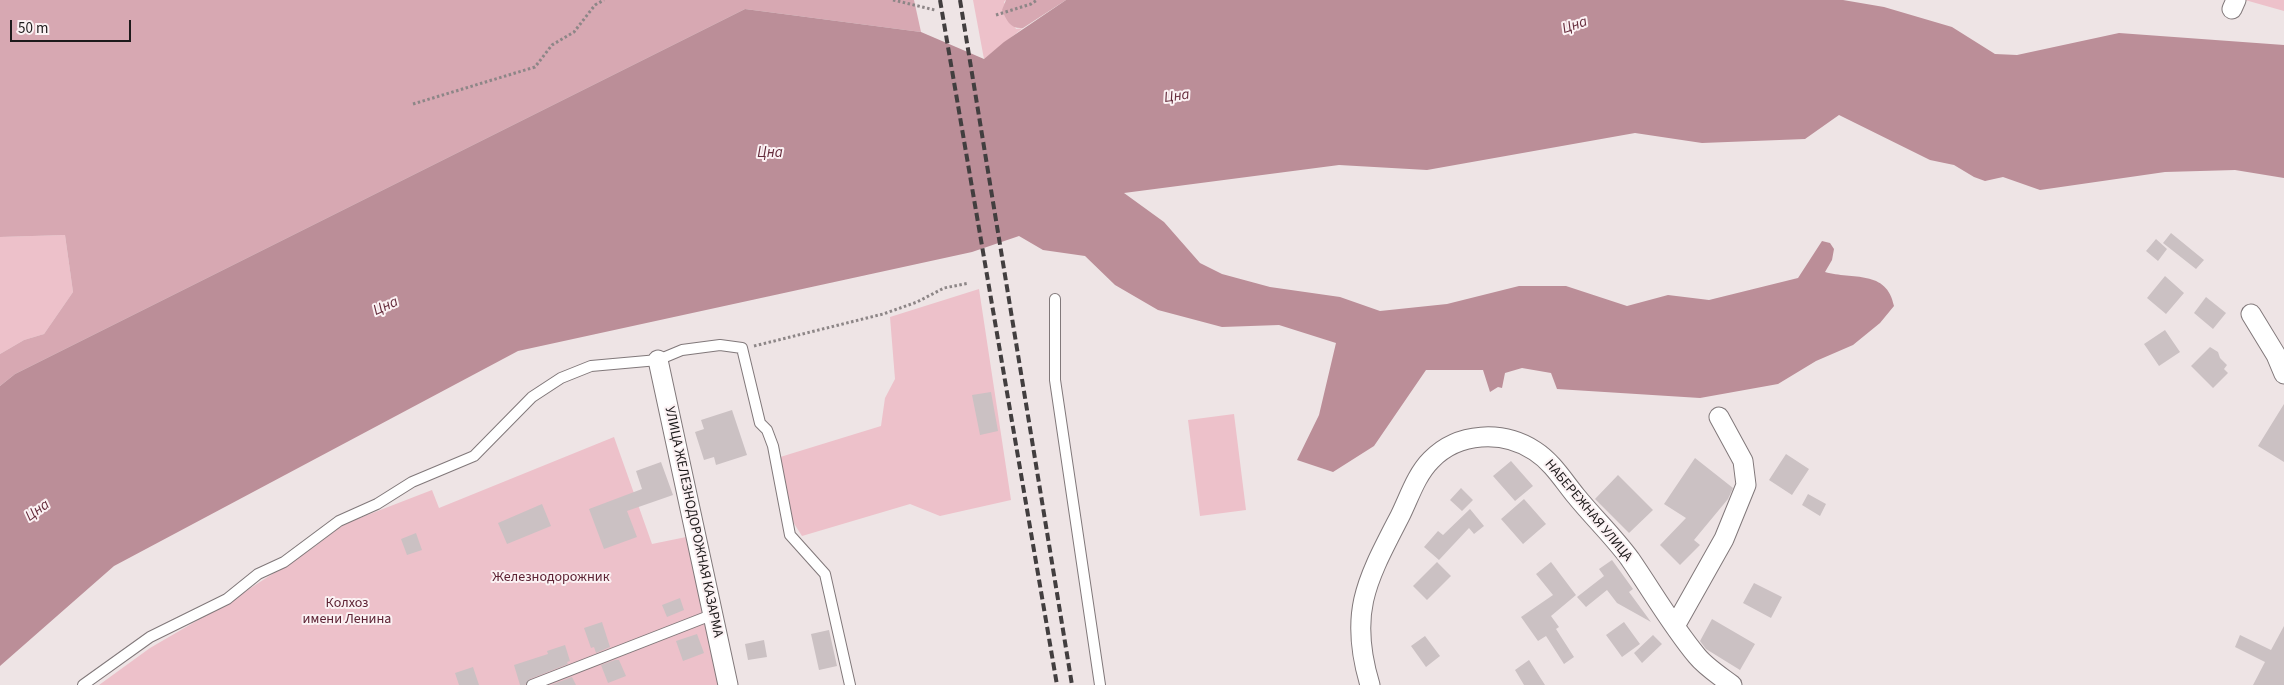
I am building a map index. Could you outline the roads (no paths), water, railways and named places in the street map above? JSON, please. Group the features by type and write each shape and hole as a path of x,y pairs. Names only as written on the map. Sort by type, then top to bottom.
{"street":[{"path":"2251,314 2276,355 2284,374"},
{"name":"УЛИЦА ЖЕЛЕЗНОДОРОЖНАЯ КАЗАРМА","path":"658,360 728,685"},
{"path":"1675,626 1724,539 1746,485 1743,461 1719,417"},
{"name":"НАБЕРЕЖНАЯ УЛИЦА","path":"1370,685 1365,669 1360,626 1364,592 1371,572 1418,479 1430,460 1449,446 1464,439 1478,436 1523,444 1552,466 1628,558 1699,658 1732,685"}],"lane":[{"path":"1055,299 1055,380 1100,685"},
{"path":"83,685 150,637 227,598 258,574 284,562 340,521 377,504 412,482 474,456 532,397 561,378 591,366 658,360 682,350 720,345 742,348 760,423 767,430 772,446 790,535 825,574 850,685"},
{"path":"532,685 714,614"}],"water":[{"name":"Цна","path":"1066,0 1843,0 1884,7 1952,27 1995,54 2017,55 2119,33 2284,45 2284,178 2235,170 2165,172 2040,190 2003,177 1985,181 1974,177 1954,165 1930,160 1839,115 1805,139 1702,143 1635,133 1427,170 1339,165 1124,193 1164,222 1200,263 1222,274 1270,287 1340,297 1380,311 1447,304 1519,286 1566,286 1627,306 1668,295 1709,300 1798,278 1822,241 1830,243 1834,249 1832,260 1825,272 1876,281 1884,286 1890,294 1894,306 1880,323 1853,345 1816,361 1778,384 1700,398 1557,389 1551,373 1522,368 1505,373 1502,388 1498,387 1490,392 1483,370 1426,370 1374,446 1333,472 1297,460 1319,415 1336,343 1279,325 1222,327 1158,310 1115,285 1085,256 1043,250 1019,236 972,252 518,351 114,566 0,666 0,386 15,374 745,9 921,32 984,59 1004,42"}],"railway":[{"path":"940,0 1057,685"},
{"path":"960,0 1072,685"}],"park label":[{"name":"Железнодорожник","path":"551,578"},
{"name":"Колхоз имени Ленина","path":"347,612"}]}
